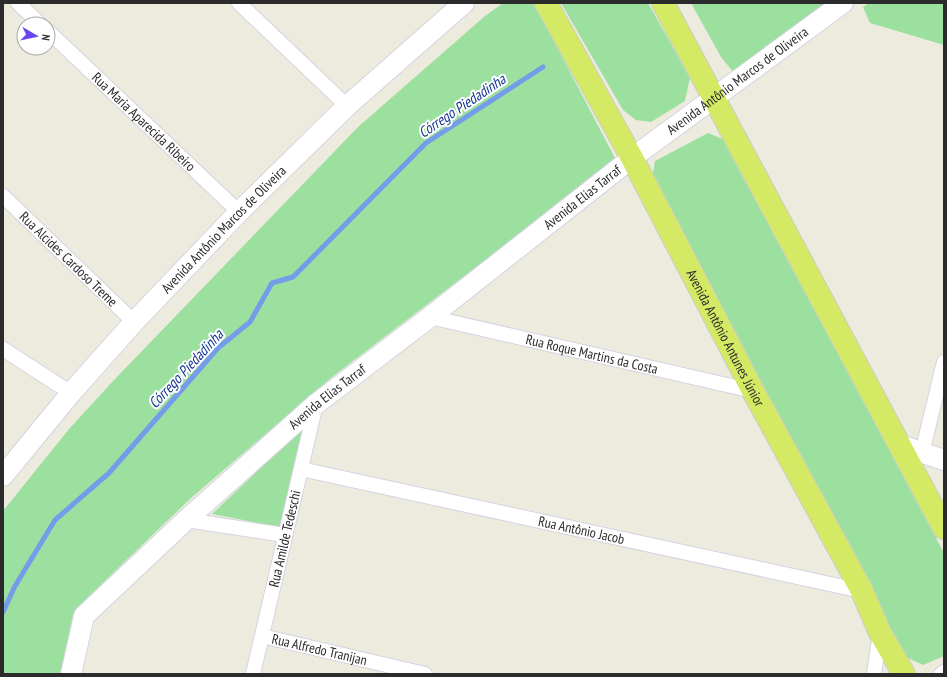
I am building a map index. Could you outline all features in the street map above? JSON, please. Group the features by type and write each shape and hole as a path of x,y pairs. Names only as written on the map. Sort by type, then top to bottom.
{"main road":[{"name":"Avenida Antônio Marcos de Oliveira","path":"3,476 72,393 134,322 239,212 347,106 464,3"},
{"name":"Avenida Antônio Antunes Júnior","path":"546,3 632,158 753,391 862,591 880,633 904,674"},
{"path":"663,3 944,528"},
{"name":"Avenida Antônio Marcos de Oliveira","path":"632,158 843,3"},
{"name":"Avenida Elias Tarraf","path":"71,674 84,616 186,520 316,404 430,317 632,158"},
{"path":"900,445 944,460"}],"street":[{"path":"18,3 32,16"},
{"path":"239,3 347,106"},
{"name":"Rua Maria Aparecida Ribeiro","path":"56,39 239,212"},
{"name":"Rua Alcides Cardoso Treme","path":"3,196 134,322"},
{"name":"Rua Roque Martins da Costa","path":"430,317 753,391"},
{"path":"3,349 72,393"},
{"path":"922,452 944,362"},
{"name":"Rua Amilde Tedeschi","path":"253,674 316,404"},
{"name":"Rua Antônio Jacob","path":"301,469 862,591"},
{"path":"186,520 285,535"},
{"path":"874,674 880,633"},
{"name":"Rua Alfredo Tranijan","path":"262,636 425,674"}],"green space":[{"path":"503,3 534,3 616,160 332,377 191,498 87,598 74,621 61,674 3,674 3,511 69,429 115,379 358,127 485,16"},
{"path":"561,3 648,3 690,78 685,101 651,122 636,120 623,110"},
{"path":"691,3 828,3 734,73 721,57"},
{"path":"869,3 944,3 944,45 870,23 863,7"},
{"path":"708,133 725,140 944,553 944,656 923,665 906,657 652,180 655,161"},
{"path":"303,428 280,527 212,514"}],"waterway":[{"name":"Córrego Piedadinha","path":"3,612 15,586 55,520 109,473 218,348 250,322 272,283 293,277 426,143 543,67"}]}
